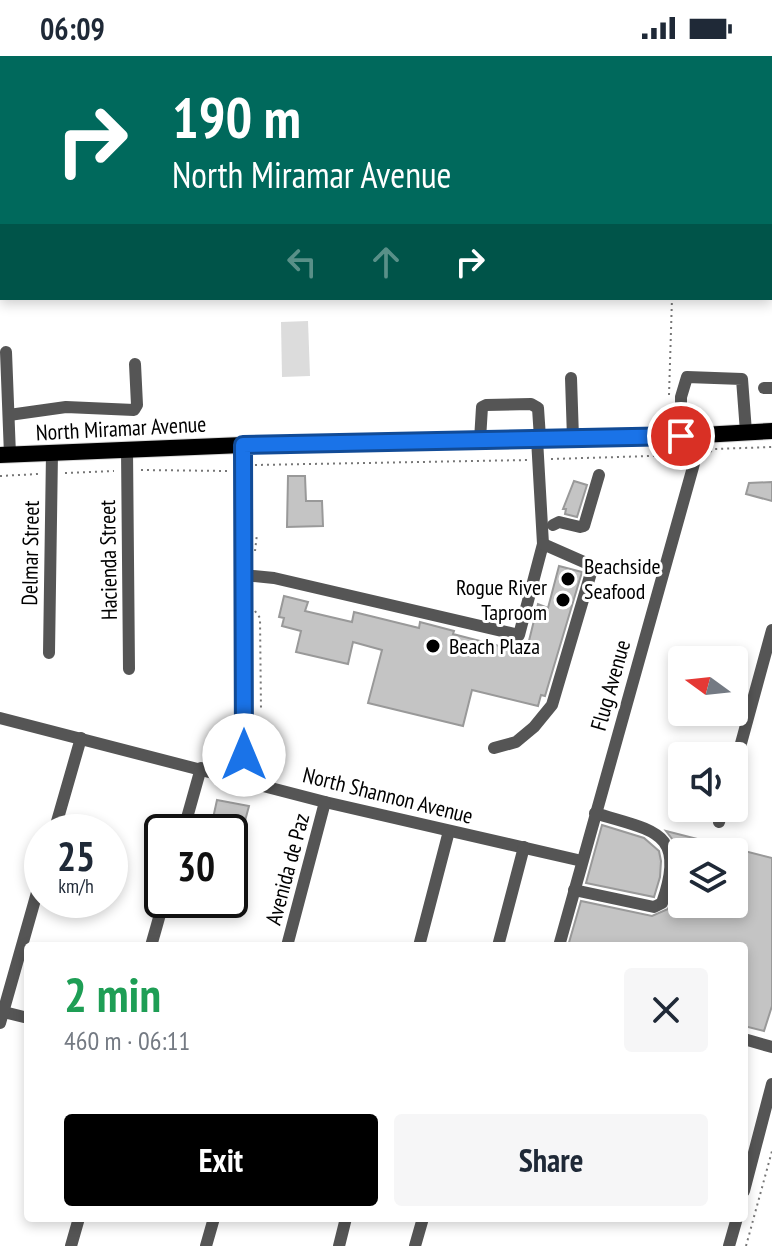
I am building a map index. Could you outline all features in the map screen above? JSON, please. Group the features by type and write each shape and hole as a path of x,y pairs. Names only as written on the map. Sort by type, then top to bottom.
{"main road":[{"name":"North Miramar Avenue","path":"5,455 243,445 674,436 772,431"}],"street":[{"path":"5,455 9,415 6,352"},
{"path":"9,415 66,407 134,410 137,405 135,364"},
{"path":"674,436 687,377 742,379 746,432"},
{"path":"571,378 573,438"},
{"path":"247,575 274,578 519,635 543,544 538,408 531,404 482,407 480,440"},
{"name":"Flug Avenue","path":"560,942 702,435"},
{"path":"243,445 247,575 244,780"},
{"name":"Hacienda Street","path":"127,450 129,669"},
{"name":"Delmar Street","path":"49,653 52,453"},
{"path":"553,525 559,522 584,526 599,475"},
{"path":"494,748 516,742 534,727 552,705 593,566 543,544"},
{"path":"741,742 772,630"},
{"name":"North Shannon Avenue","path":"0,718 325,802 582,861"},
{"path":"59,814 81,738"},
{"path":"188,814 201,768"},
{"name":"Avenida de Paz","path":"288,942 325,802"},
{"path":"574,890 654,907 662,903 666,890 670,849 665,840 655,832 595,813"},
{"path":"420,942 449,831"},
{"path":"499,942 524,847"},
{"path":"24,1018 1,1015 29,918"},
{"path":"152,942 159,918"},
{"path":"748,1042 772,1047"},
{"path":"748,1176 772,1084"},
{"path":"71,1246 78,1222"},
{"path":"206,1246 213,1222"},
{"path":"339,1246 345,1222"},
{"path":"415,1246 422,1222"},
{"path":"729,1246 736,1222"}],"path":[{"path":"672,300 674,436"},
{"path":"0,476 233,471 243,465 706,454 715,449 772,447"},
{"path":"247,575 256,549 257,534"},
{"path":"252,607 260,618 261,709"},
{"path":"746,1246 772,1151"}],"shaded area":[{"path":"308,321 310,376 282,377 281,322"}],"building":[{"path":"288,476 305,476 306,501 322,501 323,526 287,527"},
{"path":"574,481 587,485 577,517 565,514 566,509 563,509"},
{"path":"772,482 772,501 746,494 749,483"},
{"name":"Beach Plaza","path":"559,566 582,572 545,696 541,695 538,706 472,690 463,726 368,703 382,650 353,642 348,664 296,652 301,631 282,626 284,618 279,617 284,596 308,602 305,611 352,622 354,612 419,628 420,622 526,653 538,604 548,608"},
{"path":"217,800 249,806 247,814 214,814"},
{"path":"602,825 644,838 659,851 660,877 654,897 586,883"},
{"path":"666,831 693,838 671,838"},
{"path":"748,852 772,858 772,1006 764,1031 748,1027 748,942 569,942 581,901 652,916 668,909 668,918 748,918"}],"place":[{"name":"Beachside Seafood","path":"568,579"},
{"name":"Rogue River Taproom","path":"563,600"},
{"name":"Beach Plaza","path":"433,646"}],"route":[{"path":"244,755 243,445 681,436"}]}
